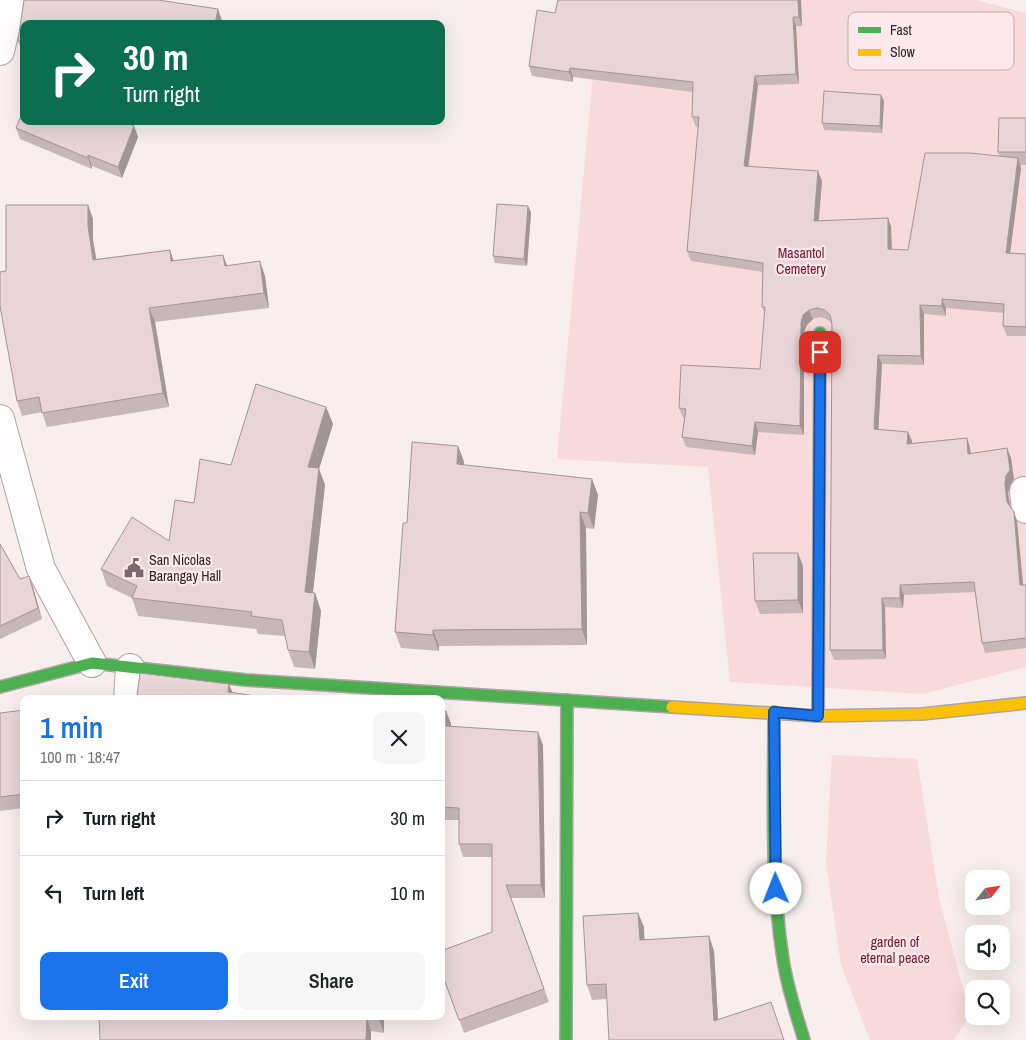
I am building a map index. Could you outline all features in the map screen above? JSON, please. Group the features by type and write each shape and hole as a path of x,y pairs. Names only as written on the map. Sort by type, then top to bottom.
{"street":[{"path":"0,51 12,0"},
{"path":"818,716 820,334"},
{"path":"0,419 41,569 92,663"},
{"path":"0,688 92,663 246,680 818,716 922,714 1026,703"},
{"path":"128,695 130,668"},
{"path":"566,1040 567,700"},
{"path":"774,712 776,908 796,1017 804,1040"}],"green space":[{"name":"Masantol Cemetery","path":"600,0 976,0 1026,13 1026,667 923,694 730,682 708,467 557,459"},
{"name":"garden of eternal peace","path":"832,755 917,759 939,898 965,996 965,1023 954,1040 870,1040 841,965 826,862"}],"building":[{"path":"24,0 158,0 218,9 216,20 21,20"},
{"path":"558,0 798,0 799,17 793,17 796,74 755,76 744,166 818,171 814,221 888,218 888,249 908,250 925,153 970,153 1018,158 1006,253 1026,254 1026,327 1003,326 1004,304 942,299 942,306 920,305 921,356 878,355 874,429 908,432 907,444 967,438 968,454 1007,448 1010,470 1006,476 1005,483 1007,502 1014,512 1020,585 1026,585 1026,638 982,643 974,582 900,585 900,598 882,598 883,650 830,650 832,324 830,315 825,310 817,308 809,310 803,315 801,323 800,426 755,422 752,446 682,437 686,409 679,408 681,365 760,369 765,307 762,307 763,263 687,251 699,117 692,117 693,82 570,68 569,72 529,66 537,10 555,13"},
{"path":"824,91 881,95 880,126 822,123"},
{"path":"20,118 20,125 134,126 118,167 88,155 88,158 16,128"},
{"path":"999,118 1026,118 1026,152 998,152"},
{"path":"497,204 528,206 524,259 493,256"},
{"path":"6,205 88,205 88,226 93,260 170,250 171,261 223,255 225,266 260,261 264,293 149,308 163,393 42,413 39,397 17,401 0,306 0,272 6,271"},
{"path":"256,384 326,407 308,467 319,468 305,592 315,593 309,652 288,650 282,620 251,616 252,612 132,598 137,586 101,569 132,517 169,541 175,500 194,503 200,459 231,465"},
{"path":"412,442 458,446 457,464 592,479 588,513 580,512 582,629 433,630 433,635 395,632 403,523 407,523"},
{"path":"0,544 20,579 29,576 38,608 0,626"},
{"path":"753,553 798,553 798,600 755,601"},
{"path":"140,673 229,684 228,692 249,695 137,695"},
{"path":"20,710 20,794 0,797 0,713"},
{"path":"445,711 446,726 538,732 541,885 506,885 544,989 459,1020 445,982 445,950 492,932 492,844 459,844 459,808 445,807"},
{"path":"638,913 640,940 709,936 714,1021 771,1002 784,1040 609,1040 606,984 587,985 583,916"},
{"path":"99,1020 367,1020 366,1040 100,1040"}],"traffic: fast":[{"path":"818,716 820,333"},
{"path":"0,687 92,663 246,680 672,707"},
{"path":"566,1040 567,700"},
{"path":"774,712 774,866 776,897 787,980 804,1040"}],"traffic: slow":[{"path":"672,707 818,716 922,714 1026,703"}],"place":[{"name":"San Nicolas Barangay Hall","path":"134,568"}],"route":[{"path":"776,889 774,712 818,716 820,352"}]}
